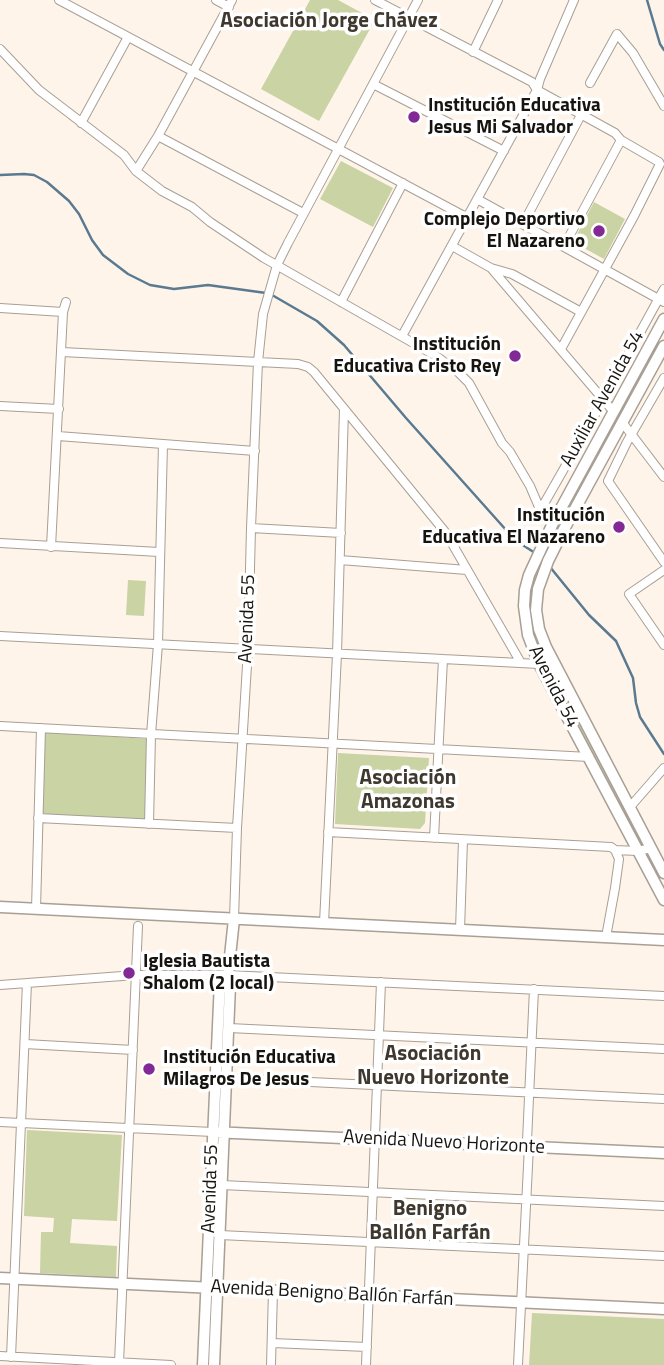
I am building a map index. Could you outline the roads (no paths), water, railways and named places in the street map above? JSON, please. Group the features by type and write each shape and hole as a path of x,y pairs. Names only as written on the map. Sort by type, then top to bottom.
{"street":[{"path":"60,0 466,217"},
{"path":"136,171 231,3 216,0"},
{"path":"375,0 532,82 537,90 615,133 660,164 561,349"},
{"name":"Avenida 55","path":"203,1365 220,1235 222,1185 219,1132 227,1078 228,975 234,919 248,649 262,314 277,265 418,0"},
{"path":"474,52 498,0"},
{"path":"402,336 537,90 575,0"},
{"path":"590,83 617,34 633,53 664,106"},
{"path":"81,123 128,37"},
{"path":"0,49 39,90 124,155 136,171 162,191 192,207 255,253 402,336 458,372 469,383 502,443 510,452 530,486 542,514 552,523"},
{"path":"373,83 503,151"},
{"path":"523,224 581,115"},
{"path":"158,136 303,213"},
{"path":"564,246 621,139"},
{"path":"341,302 403,183"},
{"path":"477,199 661,300"},
{"path":"452,246 491,268 512,274 581,312"},
{"path":"491,268 613,411"},
{"name":"Auxiliar Avenida 54","path":"541,509 661,300 664,289"},
{"path":"51,547 63,312 66,302"},
{"path":"0,308 63,312"},
{"name":"Avenida 54","path":"664,319 552,523 529,575 524,607 528,635 539,664 664,900"},
{"name":"Avenida 54","path":"664,346 548,561 538,589 536,610 546,647 664,873"},
{"path":"62,352 298,364 308,367 446,533 521,663"},
{"path":"664,378 608,481 664,562"},
{"path":"0,406 59,409"},
{"path":"324,923 337,654 344,408"},
{"path":"622,422 664,477"},
{"path":"58,436 255,451"},
{"path":"149,824 151,735 158,644 163,444"},
{"path":"251,528 341,533"},
{"path":"0,543 159,552"},
{"path":"340,561 467,570"},
{"path":"664,570 629,594 664,645"},
{"path":"0,636 539,664"},
{"path":"434,838 443,659"},
{"path":"0,726 589,757"},
{"path":"37,909 41,728"},
{"path":"630,807 664,768"},
{"path":"38,818 237,828"},
{"path":"328,832 611,847 615,850 638,851 651,848"},
{"path":"460,930 463,840"},
{"path":"606,937 619,859 615,850"},
{"path":"0,907 664,940"},
{"path":"120,1363 138,926"},
{"path":"0,985 136,975 228,975 664,996"},
{"name":"Avenida 55","path":"215,1365 212,1288 219,1132 220,981 228,975"},
{"path":"366,1365 381,982"},
{"path":"11,1357 27,983"},
{"path":"518,1365 534,989"},
{"path":"229,1028 664,1049"},
{"path":"25,1044 133,1050"},
{"path":"227,1078 664,1099"},
{"path":"0,1122 219,1132"},
{"name":"Avenida Nuevo Horizonte","path":"219,1132 664,1153"},
{"path":"222,1185 664,1206"},
{"path":"220,1235 664,1256"},
{"name":"Avenida Benigno Ballón Farfán","path":"0,1278 664,1308"},
{"path":"271,1365 273,1291"},
{"path":"272,1343 367,1347"},
{"path":"0,1356 69,1363 171,1365"}],"waterway":[{"path":"647,0 664,50"},
{"path":"0,175 34,175 47,182 69,201 79,214 103,255 128,274 150,285 174,289 208,285 266,293"},
{"path":"272,295 317,321 344,345 515,540 535,553"},
{"path":"550,567 589,615 616,641 633,678 640,717 664,754"}],"place":[{"name":"Institución Educativa Jesus Mi Salvador","path":"414,117"},
{"name":"Complejo Deportivo El Nazareno","path":"599,231"},
{"name":"Institución Educativa Cristo Rey","path":"515,356"},
{"name":"Institución Educativa El Nazareno","path":"619,527"},
{"name":"Iglesia Bautista Shalom (2 local)","path":"129,973"},
{"name":"Institución Educativa Milagros De Jesus","path":"149,1069"}],"district":[{"name":"Asociación Jorge Chávez","path":"329,22"},
{"name":"Asociación Amazonas","path":"408,791"},
{"name":"Asociación Nuevo Horizonte","path":"433,1067"},
{"name":"Benigno Ballón Farfán","path":"430,1222"}]}
